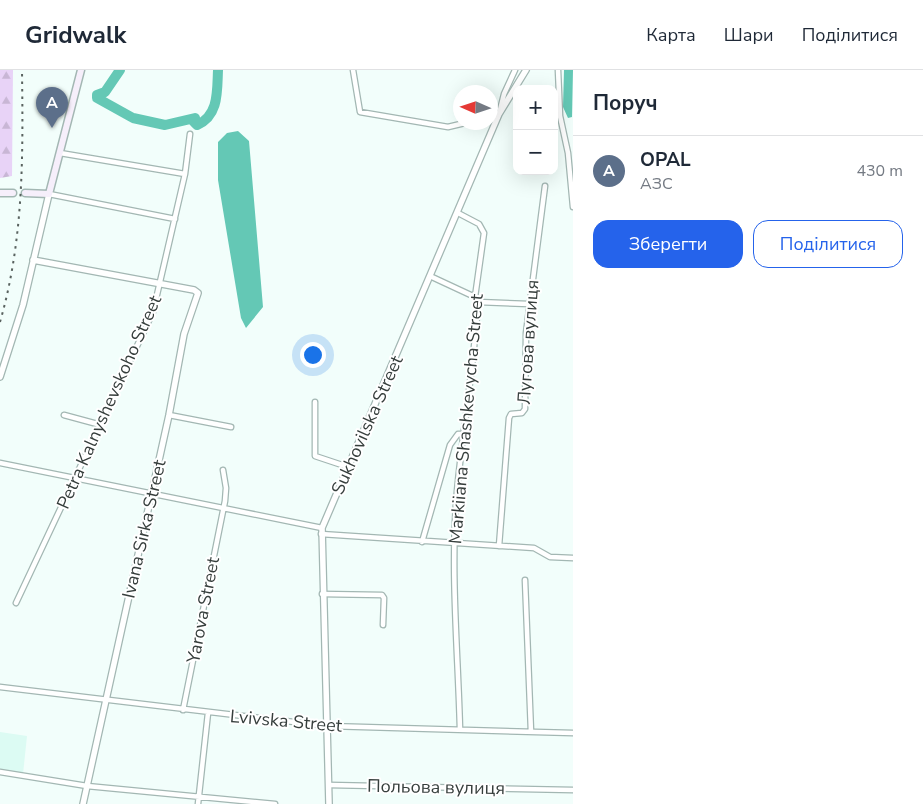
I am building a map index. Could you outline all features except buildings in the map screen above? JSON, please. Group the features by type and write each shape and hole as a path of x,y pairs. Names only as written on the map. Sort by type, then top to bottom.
{"main road":[{"path":"25,193 49,194 81,70"},
{"path":"0,193 13,192"}],"street":[{"path":"354,70 360,112 448,127 453,126"},
{"path":"499,114 504,94 515,70"},
{"name":"Sukhovilska Street","path":"328,804 328,726 322,594 322,531 432,276 499,114 526,70"},
{"path":"558,70 560,116 568,153 573,207"},
{"name":"Petra Kalnyshevskoho Street","path":"16,603 153,312 185,174 190,134"},
{"path":"60,153 185,174"},
{"name":"Лугова вулиця","path":"499,546 509,418 512,414 522,413 525,409 524,366 529,304 545,186"},
{"path":"0,377 23,304 49,194 175,219"},
{"name":"Markiiana Shashkevycha Street","path":"458,213 479,224 484,233 474,297 478,302 465,434 457,491 455,543 460,730"},
{"path":"33,260 160,284"},
{"path":"432,276 474,297"},
{"name":"Ivana Sirka Street","path":"83,804 108,699 108,689 169,415 184,334 198,293 194,290 160,284"},
{"path":"478,302 529,304"},
{"path":"315,402 315,456 348,468"},
{"path":"64,415 100,425"},
{"path":"169,415 231,426"},
{"path":"422,542 450,445 458,434 465,434"},
{"path":"0,463 322,531 422,542 534,548 550,557 573,558"},
{"name":"Yarova Street","path":"183,710 224,510 226,488 223,470"},
{"path":"525,580 531,732"},
{"path":"322,594 382,595 384,598 383,625"},
{"name":"Lvivska Street","path":"0,687 108,699 208,714 328,726 573,733"},
{"path":"198,804 208,714"},
{"path":"0,772 87,786 275,804"},
{"name":"Польова вулиця","path":"329,785 573,790"}],"shaded area":[{"path":"564,70 573,70 572,117 568,118 563,107"},
{"path":"238,131 249,141 263,307 246,328 241,318 218,180 218,142 227,133"},
{"path":"0,732 27,736 23,774 0,770"}],"green space":[{"path":"0,70 13,70 12,176 0,178"}],"waterway":[{"path":"120,70 105,92 97,95 97,98 133,118 165,125 195,118 194,122 197,125 209,116 215,102 218,70"}],"railway":[{"path":"0,322 14,260 18,228 22,165 22,70"}],"place":[{"name":"OPAL","path":"52,128"}]}
